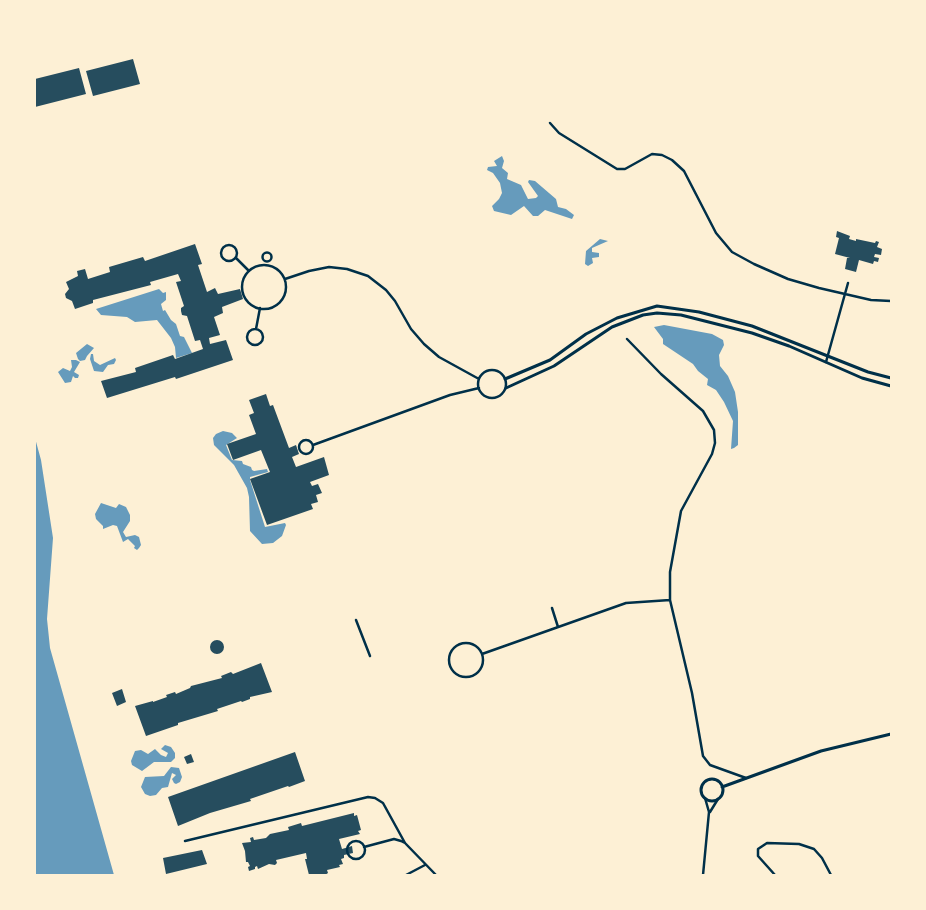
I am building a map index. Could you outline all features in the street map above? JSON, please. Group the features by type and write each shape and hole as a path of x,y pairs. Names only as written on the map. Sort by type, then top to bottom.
{"street":[{"path":"550,123 559,133 617,169 625,169 652,154 662,155 672,160 684,171 713,228 732,252 754,264 788,279 871,300 891,301"},
{"path":"224,246 233,246 237,250 236,258 232,261 225,261 222,258 221,250 224,246"},
{"path":"236,258 250,271"},
{"path":"265,265 267,261"},
{"path":"265,265 278,270 284,279 286,289 280,302 267,309 260,308 247,301 244,294 244,280 250,271 258,266 265,265"},
{"path":"284,279 309,271 329,267 347,269 368,276 386,290 395,301 411,329 424,344 439,357 479,379"},
{"path":"826,362 848,283"},
{"path":"506,379 550,360 586,334 617,318 656,306 672,307 699,312 752,326 868,372 891,378"},
{"path":"256,329 260,308"},
{"path":"506,388 506,379 499,372 490,370 479,379 479,388 484,395 493,398 501,395 506,388 554,366 612,327 643,315 657,313 681,315 752,333 789,346 867,379 891,386"},
{"path":"256,329 260,330 264,337 262,342 255,346 248,342 246,337 250,330 256,329"},
{"path":"627,339 661,374 702,411 714,430 712,454 681,511 670,572 670,600 692,692 703,756 710,766 746,778"},
{"path":"313,445 450,395 479,388"},
{"path":"303,440 309,440 313,445 312,452 307,454 302,453 298,449 299,443 303,440"},
{"path":"482,654 626,603 670,600"},
{"path":"552,608 558,627"},
{"path":"356,620 370,656"},
{"path":"464,643 473,645 482,654 483,664 479,672 475,675 465,677 460,676 451,669 449,657 451,652 459,645 464,643"},
{"path":"722,787 821,751 891,734"},
{"path":"703,875 709,812 701,788 704,782 714,780 722,787 722,794 709,812"},
{"path":"185,841 368,797 375,798 383,803 405,843 436,875"},
{"path":"705,798 711,801 718,799"},
{"path":"364,847 394,839 405,843"},
{"path":"355,841 361,842 364,847 363,856 358,858 350,856 347,851 348,846 355,841"},
{"path":"775,875 758,856 758,849 767,842 798,844 814,849 822,858 831,875"},
{"path":"406,875 426,865"}],"water":[{"path":"502,156 504,161 502,168 508,173 507,179 521,185 528,199 536,198 538,196 528,182 529,180 535,181 556,199 558,207 566,209 574,215 572,219 545,210 538,216 533,216 524,206 511,215 494,211 492,206 499,199 502,193 500,183 493,173 487,170 488,167 497,166 494,161"},
{"path":"600,239 608,241 592,248 592,252 599,253 599,257 592,258 593,263 588,266 585,264 586,251"},
{"path":"159,289 163,293 166,292 166,300 161,304 163,311 165,310 171,320 176,324 180,336 184,337 192,353 176,358 175,347 171,338 157,320 135,322 127,317 101,315 96,309"},
{"path":"664,325 712,334 723,340 724,345 719,355 720,366 728,376 735,392 738,412 738,445 734,448 731,449 733,421 724,402 716,390 707,385 708,379 698,371 693,364 663,344 663,339 654,327"},
{"path":"87,344 94,348 85,360 80,361 76,353"},
{"path":"91,354 93,354 94,361 100,365 115,358 116,360 114,364 108,365 103,372 94,371 90,359"},
{"path":"71,360 80,362 74,372 79,375 78,378 73,376 71,382 65,383 58,372 63,368 70,371 72,367"},
{"path":"223,431 232,433 237,438 226,445 232,460 242,461 243,464 251,467 254,471 267,469 268,472 250,477 250,480 265,527 285,523 286,525 282,536 273,543 262,544 250,531 249,497 247,488 234,465 214,445 213,438 216,434"},
{"path":"35,438 41,460 53,538 47,619 50,648 114,875 35,875"},
{"path":"101,503 116,508 119,504 126,507 130,515 130,521 123,532 126,537 135,535 139,537 141,545 137,550 128,539 123,542 117,526 113,525 103,529 103,526 96,519 95,514"},
{"path":"165,745 171,747 175,753 175,758 171,762 154,762 142,771 132,765 131,761 135,751 141,750 148,754 155,749 161,755 166,757 168,753 161,749"},
{"path":"171,767 179,768 182,777 180,782 176,784 174,783 172,779 176,775 172,773 168,787 162,788 156,795 150,796 145,794 141,787 145,777 164,776"}],"building":[{"path":"133,59 140,84 93,96 86,71"},
{"path":"79,68 86,94 35,107 35,79"},
{"path":"837,231 850,236 849,239 856,241 856,239 875,243 876,241 879,242 877,247 882,249 881,255 875,254 874,257 879,258 878,262 874,261 873,264 859,260 856,272 845,269 847,258 850,258 835,254 839,238 836,237"},
{"path":"195,244 202,264 198,265 207,292 215,288 218,294 240,289 243,299 222,307 223,313 214,317 220,335 209,338 210,344 226,340 233,360 176,379 175,377 107,398 101,381 136,372 135,368 173,355 175,359 203,349 200,340 195,341 187,316 182,315 181,308 184,306 176,282 181,281 178,274 150,282 151,285 93,300 93,303 75,309 72,301 66,298 65,294 69,289 66,282 78,276 77,271 85,269 88,279 110,272 109,267 143,257 145,261"},
{"path":"266,394 270,406 273,405 289,448 296,445 299,454 292,457 296,467 324,457 329,475 310,482 312,486 318,484 322,493 316,495 318,502 311,504 313,509 267,525 250,479 270,472 261,450 233,460 227,444 256,434 249,415 254,413 249,400"},
{"path":"217,640 222,642 224,647 222,652 217,654 212,652 210,647 212,642"},
{"path":"261,663 272,692 250,697 250,699 242,702 241,701 217,709 218,711 178,723 178,725 146,736 135,706 153,702 167,697 166,695 175,692 176,694 190,688 191,686 222,678 221,676 231,672 233,674"},
{"path":"122,689 126,702 117,706 112,693"},
{"path":"295,752 305,781 250,799 251,801 210,813 178,826 168,797"},
{"path":"191,754 194,762 187,764 184,757"},
{"path":"354,813 354,816 357,815 361,830 358,831 360,834 339,839 342,849 352,846 353,853 344,855 344,858 341,859 343,864 339,865 340,867 327,870 328,873 325,875 309,875 305,859 307,859 306,853 276,860 277,863 275,865 269,864 258,869 257,866 255,869 249,871 248,867 250,866 248,862 246,862 245,851 242,843 251,842 250,838 253,837 254,840 266,838 270,834 289,830 288,827 301,823 302,826"},
{"path":"202,850 207,864 166,874 163,858"}]}
